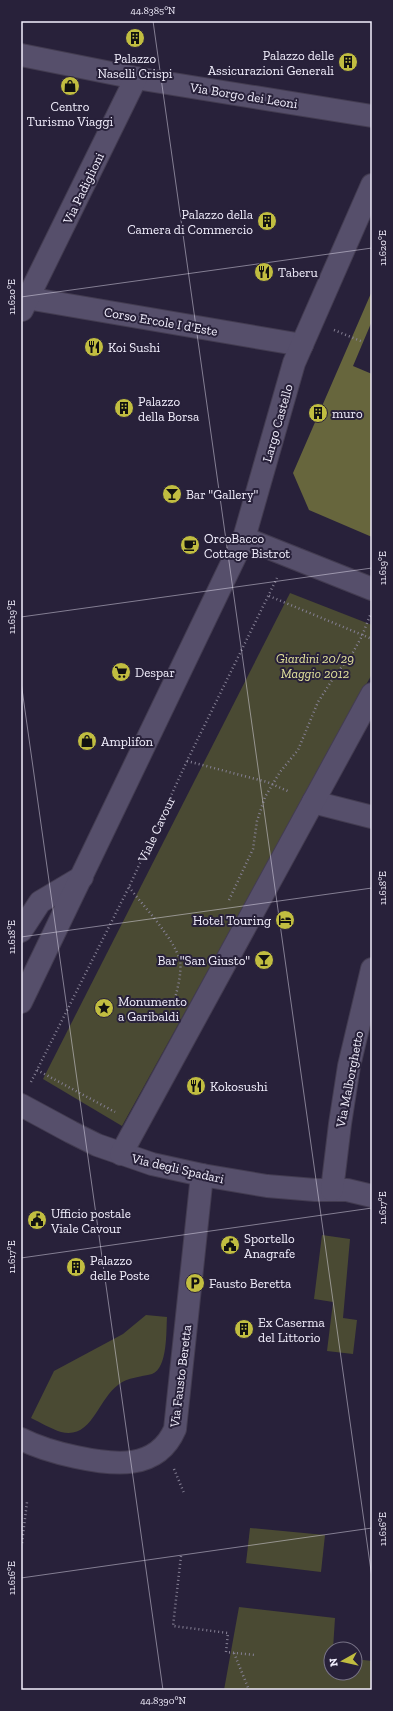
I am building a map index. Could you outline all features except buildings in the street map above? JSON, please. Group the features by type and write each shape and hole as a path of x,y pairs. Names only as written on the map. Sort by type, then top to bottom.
{"street":[{"name":"Via Borgo dei Leoni","path":"21,55 136,78 372,116"},
{"name":"Via Padiglioni","path":"24,303 136,78"},
{"name":"Largo Castello","path":"244,538 286,389 302,344 372,185"},
{"name":"Corso Ercole I d'Este","path":"24,303 302,344"},
{"path":"21,1002 244,538 372,589"},
{"path":"121,1154 372,694"},
{"path":"313,802 372,817"},
{"path":"21,931 40,902 82,877"},
{"name":"Via Malborghetto","path":"340,1190 340,1124 349,1066 372,969"},
{"name":"Via degli Spadari","path":"24,1096 71,1132 97,1145 152,1164 202,1175 267,1186 340,1190 372,1196"},
{"name":"Via Fausto Beretta","path":"21,1439 46,1450 97,1462 120,1464 135,1462 149,1457 161,1450 170,1441 175,1429 202,1175"},
{"name":"Via degli Spadari","path":"340,1190 372,1180"}],"path":[{"path":"312,320 363,342"},
{"name":"Viale Cavour","path":"24,1096 129,887 187,761 286,556"},
{"path":"268,596 372,640"},
{"path":"228,902 253,849 262,806 272,784 298,750 318,702 326,687 352,654 362,636 372,610"},
{"path":"187,761 272,784 313,802"},
{"path":"129,887 173,945 180,962 178,990 172,1010 180,996"},
{"path":"37,1070 136,1125"},
{"path":"115,1112 119,1106"},
{"path":"22,1543 27,1502"},
{"path":"181,1556 173,1626 228,1633 226,1652 254,1655"},
{"path":"234,1653 249,1690"}],"green space":[{"name":"Giardini 20/29 Maggio 2012","path":"290,593 372,625 372,674 122,1126 43,1079"},
{"path":"322,1235 350,1239 343,1318 357,1320 353,1354 327,1351 333,1302 314,1299"},
{"path":"146,1315 167,1317 164,1357 157,1370 152,1374 126,1380 118,1385 105,1399 94,1417 80,1430 72,1433 61,1432 31,1418 54,1371 123,1334"},
{"path":"250,1528 325,1535 321,1572 246,1563"},
{"path":"239,1607 335,1618 334,1641 323,1641 323,1681 363,1681 363,1660 372,1661 372,1690 224,1690"}],"shaded area":[{"path":"372,291 372,321 353,366 372,374 372,537 309,510 293,473"}],"place":[{"name":"Palazzo Naselli Crispi","path":"135,38"},
{"name":"Palazzo delle Assicurazioni Generali","path":"348,62"},
{"name":"Centro Turismo Viaggi","path":"70,86"},
{"name":"Palazzo della Camera di Commercio","path":"267,221"},
{"name":"Taberu","path":"264,272"},
{"name":"Koi Sushi","path":"94,347"},
{"name":"Palazzo della Borsa","path":"124,408"},
{"name":"muro","path":"318,413"},
{"name":"Bar \"Gallery\"","path":"172,494"},
{"name":"OrcoBacco Cottage Bistrot","path":"190,545"},
{"name":"Despar","path":"121,672"},
{"name":"Amplifon","path":"87,741"},
{"name":"Hotel Touring","path":"285,920"},
{"name":"Bar \"San Giusto\"","path":"264,960"},
{"name":"Monumento a Garibaldi","path":"104,1008"},
{"name":"Kokosushi","path":"196,1086"},
{"name":"Ufficio postale Viale Cavour","path":"37,1220"},
{"name":"Sportello Anagrafe","path":"230,1245"},
{"name":"Palazzo delle Poste","path":"76,1267"},
{"name":"Fausto Beretta","path":"195,1283"},
{"name":"Ex Caserma del Littorio","path":"244,1329"}]}
